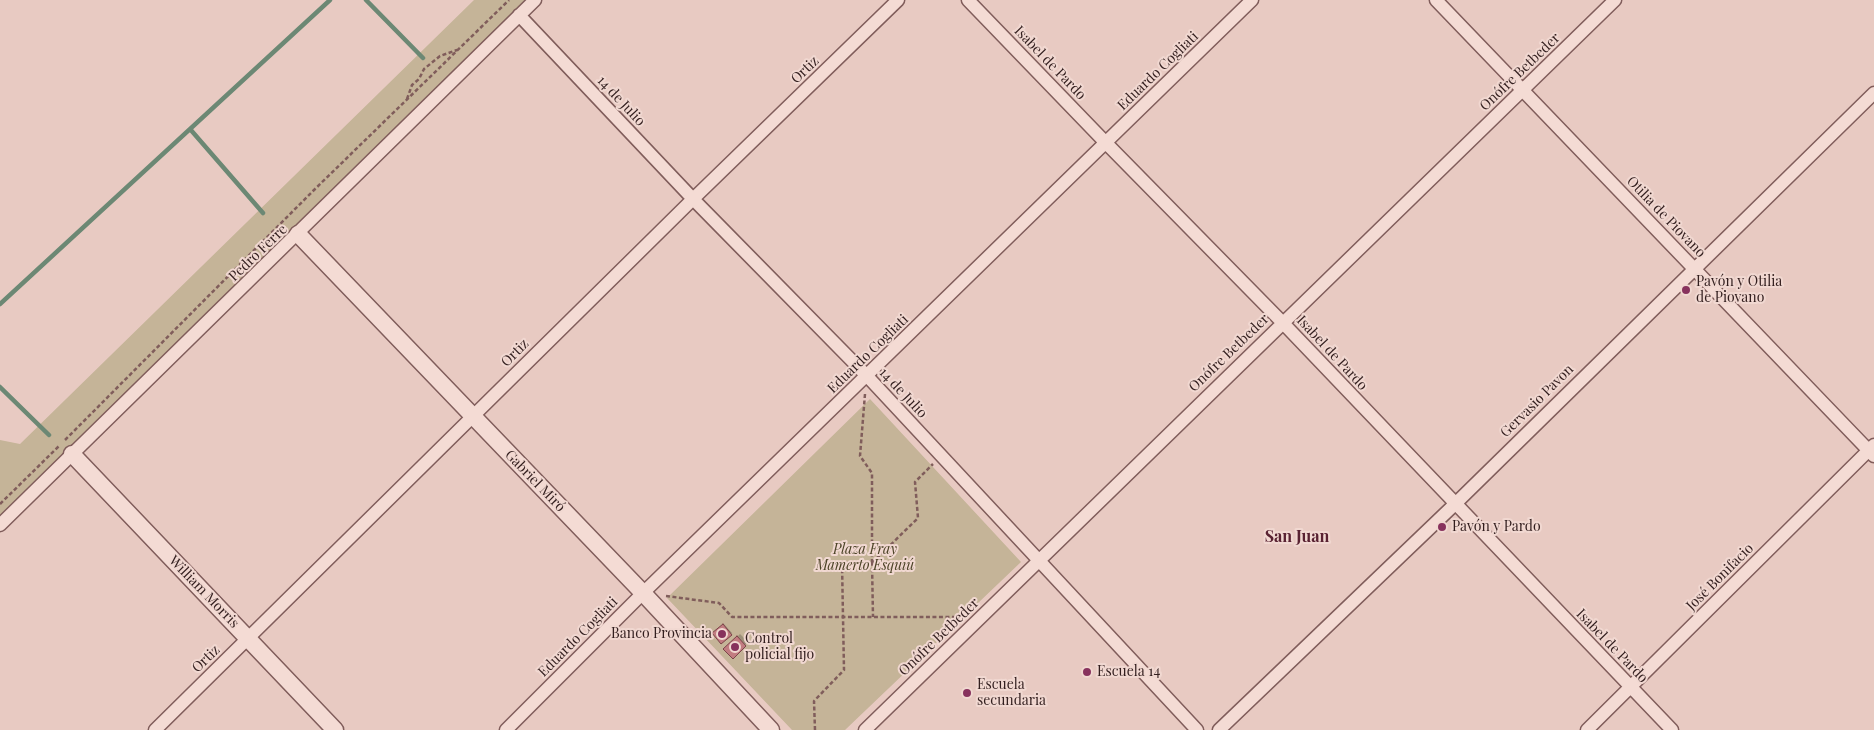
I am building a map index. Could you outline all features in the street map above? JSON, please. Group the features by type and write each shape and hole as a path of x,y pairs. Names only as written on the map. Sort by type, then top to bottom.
{"street":[{"name":"Pedro Ferre","path":"0,525 535,0"},
{"name":"Ortiz","path":"155,730 693,199 898,0"},
{"name":"Isabel de Pardo","path":"968,0 1282,322 1672,730"},
{"name":"Eduardo Cogliati","path":"506,730 1252,0"},
{"name":"Otilia de Piovano","path":"1436,0 1872,451"},
{"name":"Onófre Betbeder","path":"866,730 1282,322 1615,0"},
{"name":"14 de Julio","path":"519,15 693,199 867,376 1197,730"},
{"name":"Gervasio Pavon","path":"1220,730 1874,93"},
{"name":"Gabriel Miró","path":"298,234 771,730"},
{"name":"José Bonifacio","path":"1587,730 1872,451"},
{"name":"William Morris","path":"72,454 335,730"}],"path":[{"path":"0,504 509,0"},
{"path":"407,100 414,82 419,79 424,70 440,56 458,50"},
{"path":"432,64 437,70"},
{"path":"867,376 860,456 872,473 873,617"},
{"path":"815,730 814,701 844,670 842,563 872,563 918,518 915,482 941,456"},
{"path":"643,594 718,603 732,617 980,618"}],"green space":[{"path":"474,0 529,0 0,520 0,440 20,444"},
{"name":"Plaza Fray Mamerto Esquiú","path":"870,399 1021,562 845,730 792,730 667,598"}],"building":[{"name":"Banco Provincia","path":"723,624 732,635 721,644 712,633"},
{"name":"Control policial fijo","path":"737,636 746,646 733,659 723,649"}],"waterway":[{"path":"0,304 330,0"},
{"path":"366,0 423,58"},
{"path":"190,129 263,213"},
{"path":"0,387 49,435"}],"place":[{"name":"Pavón y Otilia de Piovano","path":"1686,290"},
{"name":"Pavón y Pardo","path":"1442,527"},
{"name":"Banco Provincia","path":"722,634"},
{"name":"Control policial fijo","path":"735,647"},
{"name":"Escuela 14","path":"1087,672"},
{"name":"Escuela secundaria","path":"967,693"}],"district":[{"name":"San Juan","path":"1297,537"}]}
